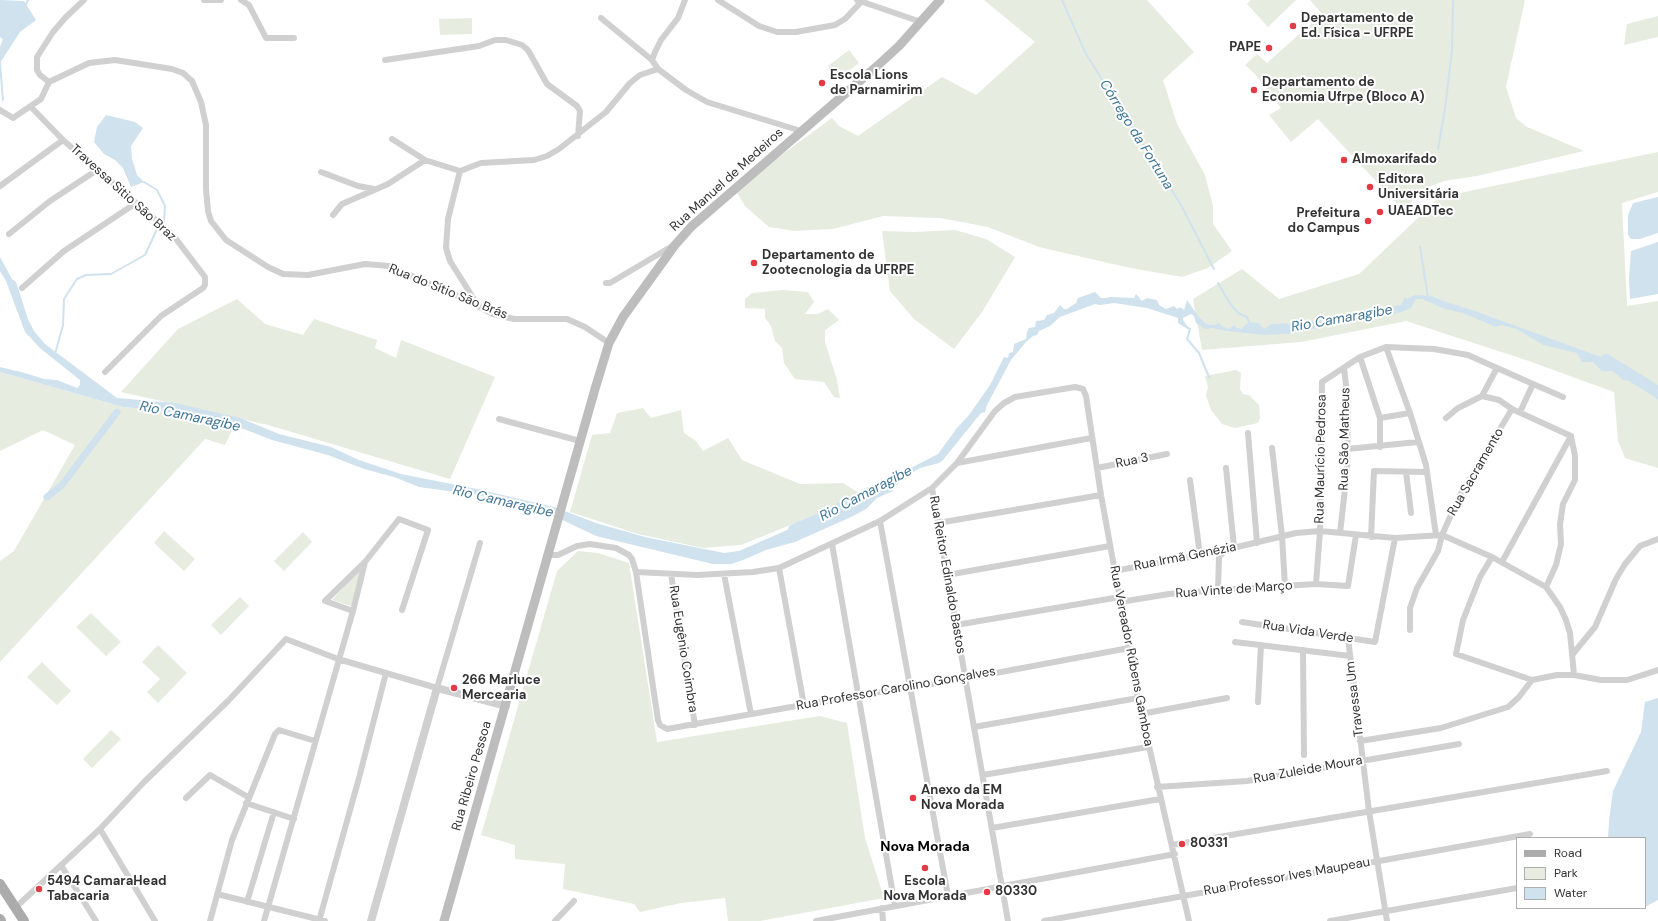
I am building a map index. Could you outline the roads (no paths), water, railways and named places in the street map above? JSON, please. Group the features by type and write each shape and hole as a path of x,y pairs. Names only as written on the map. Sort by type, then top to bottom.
{"main road":[{"name":"Rua Manuel de Medeiros","path":"551,545 609,343 633,301 675,244 703,216 876,67 921,22 940,0"},
{"name":"Rua Ribeiro Pessoa","path":"444,921 551,545"},
{"path":"0,884 24,921"}],"street":[{"path":"0,110 12,118 31,107 41,99 49,82 40,75 37,70 37,57 53,32 84,0"},
{"path":"204,0 221,0"},
{"path":"241,0 249,5 266,38 294,38"},
{"path":"652,60 657,47 678,18 685,0"},
{"path":"718,0 758,26 777,32 802,31 835,25 845,19 860,1 921,22"},
{"path":"601,18 652,60 658,69 686,90 707,102 801,131"},
{"path":"385,60 479,46 495,40 506,40 522,45 528,50 547,84 577,106 580,111 578,136"},
{"name":"Rua do Sítio São Brás","path":"49,82 76,68 100,61 120,60 157,65 183,73 192,81 204,113 206,125 206,189 208,211 216,228 226,240 258,261 283,274 299,276 347,266 376,264 401,270 478,305 493,314 514,319 567,319 585,327 609,343"},
{"path":"392,140 425,160 460,171 481,163 534,160 547,156 578,136 606,112 630,83 640,75 658,69"},
{"name":"Travessa Sitio São Braz","path":"31,107 63,140 173,235 190,260 205,277 205,285 196,293 177,304 161,316 105,372"},
{"path":"0,186 63,140"},
{"path":"333,215 342,204 388,184 425,160"},
{"path":"9,234 50,201 97,170"},
{"path":"460,171 448,219 446,248 450,261 478,305"},
{"path":"321,172 358,186 374,189"},
{"path":"22,288 64,251 136,203"},
{"path":"606,283 610,283 675,244"},
{"path":"1563,397 1468,356 1434,350 1386,348 1410,413 1427,472 1439,535 1492,557 1546,587 1560,607 1566,620 1570,633 1574,675"},
{"name":"Rua Maurício Pedrosa","path":"1316,584 1320,532 1322,382 1360,358 1386,348"},
{"path":"1360,358 1380,418 1380,446"},
{"name":"Rua São Matheus","path":"1340,534 1347,471 1348,402 1344,368"},
{"path":"1446,418 1458,408 1482,396 1497,368"},
{"path":"1520,412 1533,384"},
{"name":"Rua Vereador Rúbens Gamboa","path":"957,463 995,411 1004,403 1015,397 1075,387 1083,389 1086,396 1114,571 1141,714 1157,788 1175,854 1189,921"},
{"path":"1482,396 1499,400 1512,409 1571,436"},
{"name":"Rua Sacramento","path":"1410,630 1410,608 1417,588 1438,551 1439,535 1460,495 1512,409"},
{"path":"1380,418 1410,413"},
{"path":"499,419 580,441"},
{"path":"1248,433 1256,543"},
{"path":"1502,562 1571,436"},
{"path":"1546,587 1556,565 1561,544 1560,524 1563,504 1575,480 1575,456 1571,436"},
{"path":"548,555 558,556 576,546 600,545 616,548 629,555 636,572 671,574 724,574 779,568 880,521 932,488 957,463 1092,438"},
{"path":"1347,449 1418,442"},
{"path":"1272,448 1282,536 1285,586"},
{"name":"Rua 3","path":"1097,468 1166,454"},
{"path":"1218,590 1219,557 1222,552 1234,547 1226,468"},
{"path":"1371,537 1374,470 1427,472"},
{"path":"1406,472 1411,513"},
{"path":"1190,480 1200,555"},
{"name":"Rua Reitor Edinaldo Bastos","path":"932,488 964,678 983,775 1008,921"},
{"path":"938,524 1101,494"},
{"path":"353,611 325,601 364,562 399,520 428,530 402,610"},
{"path":"880,521 948,896"},
{"name":"Rua Irmã Genézia","path":"1114,571 1200,555 1282,536 1320,532 1395,538 1439,535"},
{"name":"Rua Vinte de Março","path":"956,625 1120,599 1169,594 1316,584 1348,586 1356,536"},
{"name":"Rua Vida Verde","path":"1242,622 1375,642 1395,538"},
{"path":"1572,654 1595,627 1616,579 1625,564 1640,546 1658,539"},
{"path":"371,921 480,543"},
{"path":"832,544 895,906"},
{"path":"947,575 1110,546"},
{"path":"1492,557 1480,577 1463,620 1456,654 1532,680 1557,675 1574,675 1601,680 1627,680 1658,670"},
{"path":"264,921 353,611 364,562"},
{"path":"779,568 804,705"},
{"name":"Rua Professor Carolino Gonçalves","path":"636,572 658,720 663,728 667,730 1129,648"},
{"name":"Rua Eugênio Coimbra","path":"671,574 695,725"},
{"path":"724,574 751,714"},
{"name":"Travessa Um","path":"1348,638 1369,811 1387,921"},
{"path":"16,907 100,829 144,782 228,701 286,639 338,659 437,688 506,706"},
{"path":"1235,642 1350,656"},
{"path":"1258,702 1261,645"},
{"path":"1303,650 1304,755"},
{"path":"217,894 321,920 386,673"},
{"name":"Rua Zuleide Moura","path":"1360,742 1441,728 1508,706 1519,696 1532,680"},
{"path":"974,727 1138,698"},
{"path":"1141,714 1227,698"},
{"path":"210,921 232,840 247,800 277,731 279,730 315,741"},
{"name":"Rua Zuleide Moura","path":"1157,788 1247,781 1459,744"},
{"path":"983,775 1148,747"},
{"path":"1172,845 1607,771"},
{"path":"186,798 210,775 247,800 294,819"},
{"path":"992,828 1160,799"},
{"path":"247,902 274,812"},
{"path":"100,829 154,921"},
{"name":"Rua Professor Ives Maupeau","path":"1044,921 1377,860 1530,834"},
{"path":"816,921 1002,886 1083,873 1175,854"},
{"path":"61,865 96,921"},
{"path":"1330,921 1516,888"},
{"path":"555,921 574,901"},
{"path":"882,908 883,921"}],"water":[{"path":"0,0 24,1 36,20 20,32 0,63 0,47 3,39 0,37"},
{"path":"106,115 135,122 143,128 131,146 132,159 137,175 144,182 131,187 123,168 115,160 104,154 94,142 97,127"},
{"path":"1658,197 1658,233 1640,239 1631,239 1628,235 1628,215 1633,203"},
{"path":"1658,242 1658,294 1630,299 1629,278 1631,251"},
{"name":"Rio Camaragibe","path":"0,257 12,279 16,282 28,319 34,331 45,344 117,398 175,403 240,418 279,434 331,447 359,460 401,474 477,489 554,507 596,523 645,537 724,553 739,551 801,524 833,518 848,509 856,502 855,499 938,454 957,428 969,415 990,385 1004,357 1008,358 1009,353 1013,352 1014,344 1026,339 1029,328 1035,327 1036,321 1044,320 1047,315 1054,313 1060,305 1064,309 1067,309 1076,303 1078,298 1095,292 1101,298 1134,298 1136,294 1142,301 1147,298 1157,300 1159,305 1166,309 1174,306 1177,309 1180,307 1184,310 1187,300 1198,316 1206,324 1214,325 1219,323 1229,329 1235,325 1236,328 1241,329 1249,322 1258,323 1264,329 1272,324 1305,323 1332,316 1346,316 1351,314 1356,315 1362,310 1373,313 1377,311 1380,312 1387,307 1401,305 1405,297 1407,299 1415,295 1432,296 1615,362 1619,365 1622,375 1625,377 1641,378 1652,386 1654,392 1658,394 1658,400 1641,383 1623,380 1613,371 1602,371 1593,362 1582,362 1577,353 1543,345 1517,329 1501,325 1496,327 1463,313 1445,309 1422,299 1416,299 1411,308 1399,313 1368,317 1295,333 1265,335 1212,328 1205,329 1196,323 1194,316 1191,314 1183,318 1188,327 1184,327 1178,323 1178,318 1147,308 1114,303 1100,305 1095,304 1060,317 1050,326 1039,331 1037,335 1033,336 1026,342 1011,360 987,405 985,412 981,413 939,463 920,468 901,479 893,491 877,498 866,509 851,517 795,542 766,550 743,560 731,564 713,564 596,536 552,515 522,505 477,495 419,487 394,477 364,469 328,455 272,440 244,429 235,427 230,428 223,423 156,410 123,407 0,372 0,367 44,379 57,380 77,388 80,385 80,380 41,349 25,332 6,281 0,271"},
{"path":"1658,698 1658,900 1646,906 1646,837 1608,837 1613,791 1641,732 1645,702"}],"waterway":[{"path":"26,4 28,0"},
{"name":"Córrego da Fortuna","path":"1062,0 1086,54 1181,205 1214,269"},
{"path":"1438,149 1445,109 1452,50 1453,0"},
{"path":"0,63 3,100"},
{"path":"144,182 157,190 165,206 164,222"},
{"path":"55,354 63,325 64,299 77,279 86,275 111,274 145,255 157,229"},
{"path":"1420,247 1428,297"},
{"name":"Córrego da Fortuna","path":"1218,283 1229,302 1238,313 1247,317 1250,325"},
{"path":"1186,327 1190,329 1187,339 1199,353 1209,377"},
{"name":"Rio Camaragibe","path":"1606,360 1658,392"},
{"path":"47,497 62,485 117,412"},
{"name":"Rio Camaragibe","path":"794,530 820,519 869,493"}],"place":[{"name":"Departamento de Ed. Física - UFRPE","path":"1293,26"},
{"name":"PAPE","path":"1269,48"},
{"name":"Escola Lions de Parnamirim","path":"822,83"},
{"name":"Departamento de Economia Ufrpe (Bloco A)","path":"1254,90"},
{"name":"Almoxarifado","path":"1344,160"},
{"name":"Editora Universitária","path":"1370,187"},
{"name":"UAEADTec","path":"1380,212"},
{"name":"Prefeitura do Campus","path":"1368,221"},
{"name":"Departamento de Zootecnologia da UFRPE","path":"754,263"},
{"name":"266 Marluce Mercearia","path":"454,688"},
{"name":"Anexo da EM Nova Morada","path":"913,798"},
{"name":"80331","path":"1182,844"},
{"name":"Escola Nova Morada","path":"925,868"},
{"name":"5494 CamaraHead Tabacaria","path":"39,889"},
{"name":"80330","path":"987,892"}],"district":[{"name":"Nova Morada","path":"925,847"}]}
